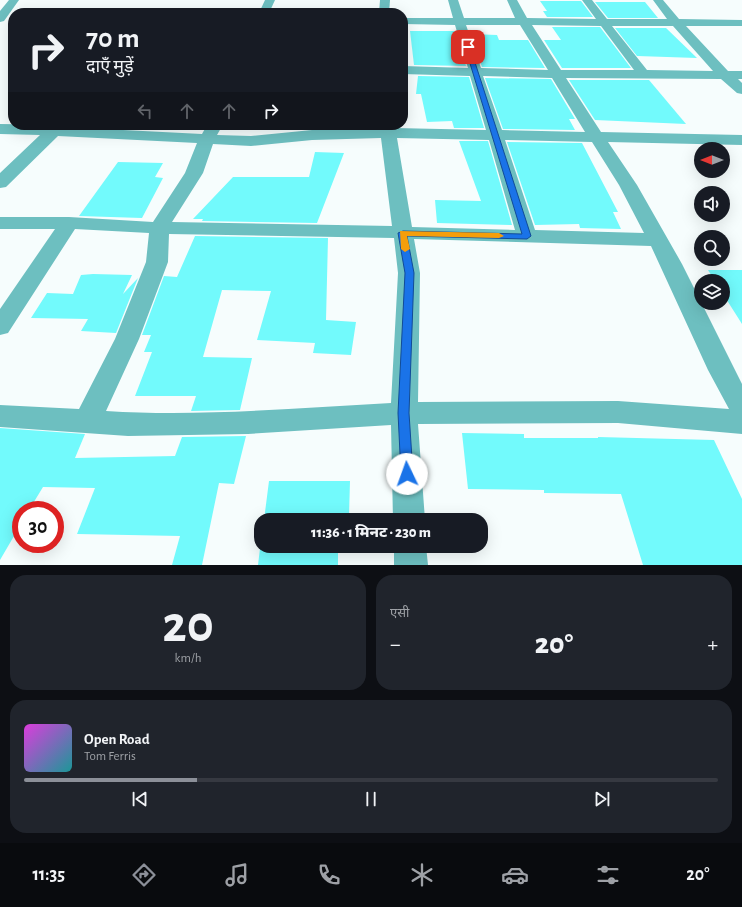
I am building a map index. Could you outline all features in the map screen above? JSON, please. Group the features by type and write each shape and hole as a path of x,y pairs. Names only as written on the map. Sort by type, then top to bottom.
{"street":[{"path":"453,0 527,236"},
{"path":"512,0 556,74 628,185 658,240 742,408"},
{"path":"587,0 643,74"},
{"path":"658,0 665,10 725,75 742,90"},
{"path":"0,19 8,8"},
{"path":"408,21 742,23"},
{"path":"408,70 556,74 742,75"},
{"path":"0,183 54,130"},
{"path":"86,130 177,136 211,132 251,140 375,130"},
{"path":"388,130 409,273 404,413 409,513"},
{"path":"406,130 496,135 742,140"},
{"path":"87,422 127,339 157,262 159,228 194,173 211,132"},
{"path":"0,223 69,223 159,228 292,229 658,240"},
{"path":"0,328 69,223"},
{"path":"0,416 128,424 248,422 404,413 618,412 742,422"},
{"path":"410,553 411,565"}],"building":[{"path":"540,1 581,1 593,17 547,17 543,11 547,11"},
{"path":"595,2 645,2 658,18 608,18"},
{"path":"552,27 600,27 631,68 562,68 544,40 561,40"},
{"path":"615,28 666,28 697,58 637,56"},
{"path":"410,31 455,31 466,66 414,65"},
{"path":"471,34 497,35 499,40 528,40 545,68 482,67"},
{"path":"418,76 469,77 484,128 454,128 452,121 427,122 421,94 416,94"},
{"path":"485,78 551,79 575,119 569,119 575,130 503,129"},
{"path":"569,80 649,80 686,124 595,120"},
{"path":"459,141 488,141 512,225 437,223 435,200 481,201"},
{"path":"507,142 582,143 618,212 613,212 621,229 580,228 579,224 535,225"},
{"path":"315,152 344,153 317,223 202,221 203,219 193,219 233,177 309,177"},
{"path":"118,162 163,163 155,177 163,178 142,218 79,216"},
{"path":"195,236 328,238 326,320 356,322 351,355 313,353 315,343 257,340 271,291 222,290 203,357 252,358 240,410 191,411 196,396 135,396 152,352 144,352 151,335 142,335 164,276 177,277"},
{"path":"708,270 742,270 742,324 730,305 730,274 711,274"},
{"path":"81,275 132,275 123,294 138,278 116,333 81,331 88,319 31,318 47,293 73,294"},
{"path":"0,428 85,434 75,458 175,456 182,437 246,436 234,484 219,483 202,565 172,565 180,536 77,534 95,488 43,487 34,501 12,501 12,539 0,560"},
{"path":"462,433 524,434 524,438 598,437 714,440 742,499 742,565 643,565 621,494 544,493 544,490 468,489"},
{"path":"269,481 350,481 349,513 265,513"},
{"path":"259,553 338,553 338,565 258,565"}],"slow traffic":[{"path":"405,249 403,233 499,236"}],"route":[{"path":"407,474 404,413 409,273 403,233 527,236 468,47"}]}
